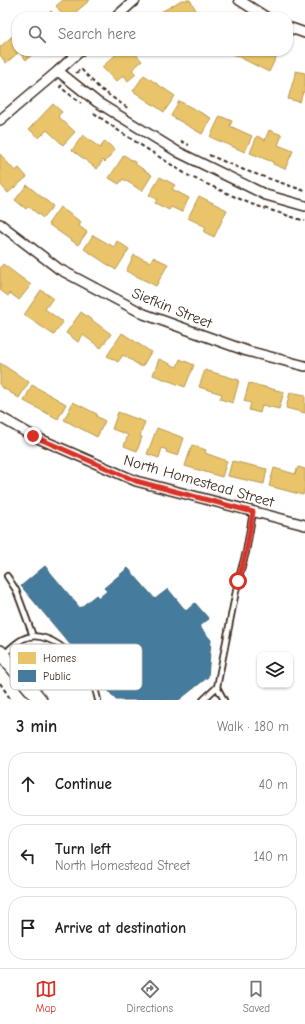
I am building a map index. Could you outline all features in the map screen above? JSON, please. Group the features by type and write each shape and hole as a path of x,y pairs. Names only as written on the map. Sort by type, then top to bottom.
{"main road":[{"path":"1,655 10,665"},
{"path":"31,690 40,700"}],"street":[{"path":"122,12 135,0"},
{"path":"239,0 258,12"},
{"path":"293,29 305,33"},
{"path":"0,120 58,72 75,56"},
{"path":"58,72 97,102 178,152 266,195 305,206"},
{"name":"Siefkin Street","path":"0,224 59,269 144,314 247,351 305,366"},
{"name":"North Homestead Street","path":"0,417 33,436 136,481 305,525"}],"lane":[{"path":"203,700 217,687 238,581 246,552 253,512"},
{"path":"7,576 16,590 33,636"},
{"path":"16,644 23,639 33,636 53,641 57,644"},
{"path":"1,655 10,648"},
{"path":"217,687 224,700"},
{"path":"96,690 98,700"}],"path":[{"path":"81,69 99,88 130,110"},
{"path":"180,141 193,147"},
{"path":"206,154 244,170 305,191"},
{"path":"0,683 11,700"}],"building: Homes":[{"path":"63,0 90,0 76,12 61,12 56,6"},
{"path":"182,0 190,0 197,12 161,12"},
{"path":"12,36 12,56 14,56 6,63 0,55 0,47"},
{"path":"22,56 31,56 26,60"},
{"path":"114,56 138,56 142,61 132,70 136,74 128,81 124,75 116,82 102,67"},
{"path":"237,56 277,56 269,72"},
{"path":"296,71 305,73 305,92 303,92 300,102 288,99"},
{"path":"144,75 175,96 164,112 133,91"},
{"path":"179,101 211,118 202,134 171,116"},
{"path":"53,104 62,112 58,116 75,132 63,145 47,130 39,138 29,129"},
{"path":"220,116 232,121 230,126 252,136 245,152 210,137"},
{"path":"269,130 282,135 278,145 293,151 285,169 273,164 273,162 250,153 257,136 265,140"},
{"path":"83,135 100,148 105,141 115,150 105,162 103,160 97,169 72,150"},
{"path":"0,154 15,171 19,168 27,177 8,193 0,184"},
{"path":"124,155 152,175 142,191 123,179 119,184 109,178"},
{"path":"160,177 175,185 172,189 189,198 182,212 171,207 169,210 155,203 157,200 149,195"},
{"path":"27,185 53,206 43,218 28,206 26,209 15,200"},
{"path":"199,196 227,210 214,237 204,232 206,227 188,218"},
{"path":"60,207 81,222 79,226 87,232 78,245 48,224"},
{"path":"93,235 114,247 117,241 129,249 116,270 84,249"},
{"path":"134,255 150,262 153,257 168,264 156,286 126,271"},
{"path":"3,264 31,285 19,300 10,293 8,296 0,290 0,268"},
{"path":"41,290 53,298 45,309 63,322 54,335 24,315"},
{"path":"81,312 111,334 101,348 83,335 78,342 66,333"},
{"path":"122,333 151,352 142,367 123,355 118,362 107,356"},
{"path":"159,359 177,367 180,359 194,365 185,387 153,375"},
{"path":"0,363 29,382 19,398 0,386"},
{"path":"205,370 239,380 233,403 220,399 222,394 199,387"},
{"path":"249,383 284,392 279,409 262,405 260,413 249,410 251,403 244,401"},
{"path":"32,385 66,404 58,419 24,401"},
{"path":"290,392 305,395 305,413 286,408"},
{"path":"73,402 97,414 96,416 105,421 97,437 64,420"},
{"path":"118,412 145,422 137,451 124,446 128,435 112,429"},
{"path":"157,428 184,438 178,456 166,452 167,450 162,448 159,458 147,454"},
{"path":"192,445 206,450 205,453 227,461 222,477 185,466"},
{"path":"232,461 267,469 264,484 228,476"},
{"path":"298,467 305,469 305,487 303,495 269,486 274,468 295,474"}],"building: Public":[{"path":"45,566 80,608 96,595 99,598 107,591 104,588 128,568 155,599 168,589 186,611 195,603 209,619 199,626 211,640 208,677 179,700 116,700 108,690 142,690 142,644 70,644 21,586"}],"route":[{"path":"33,436 136,481 253,512 246,552 238,581"}]}
